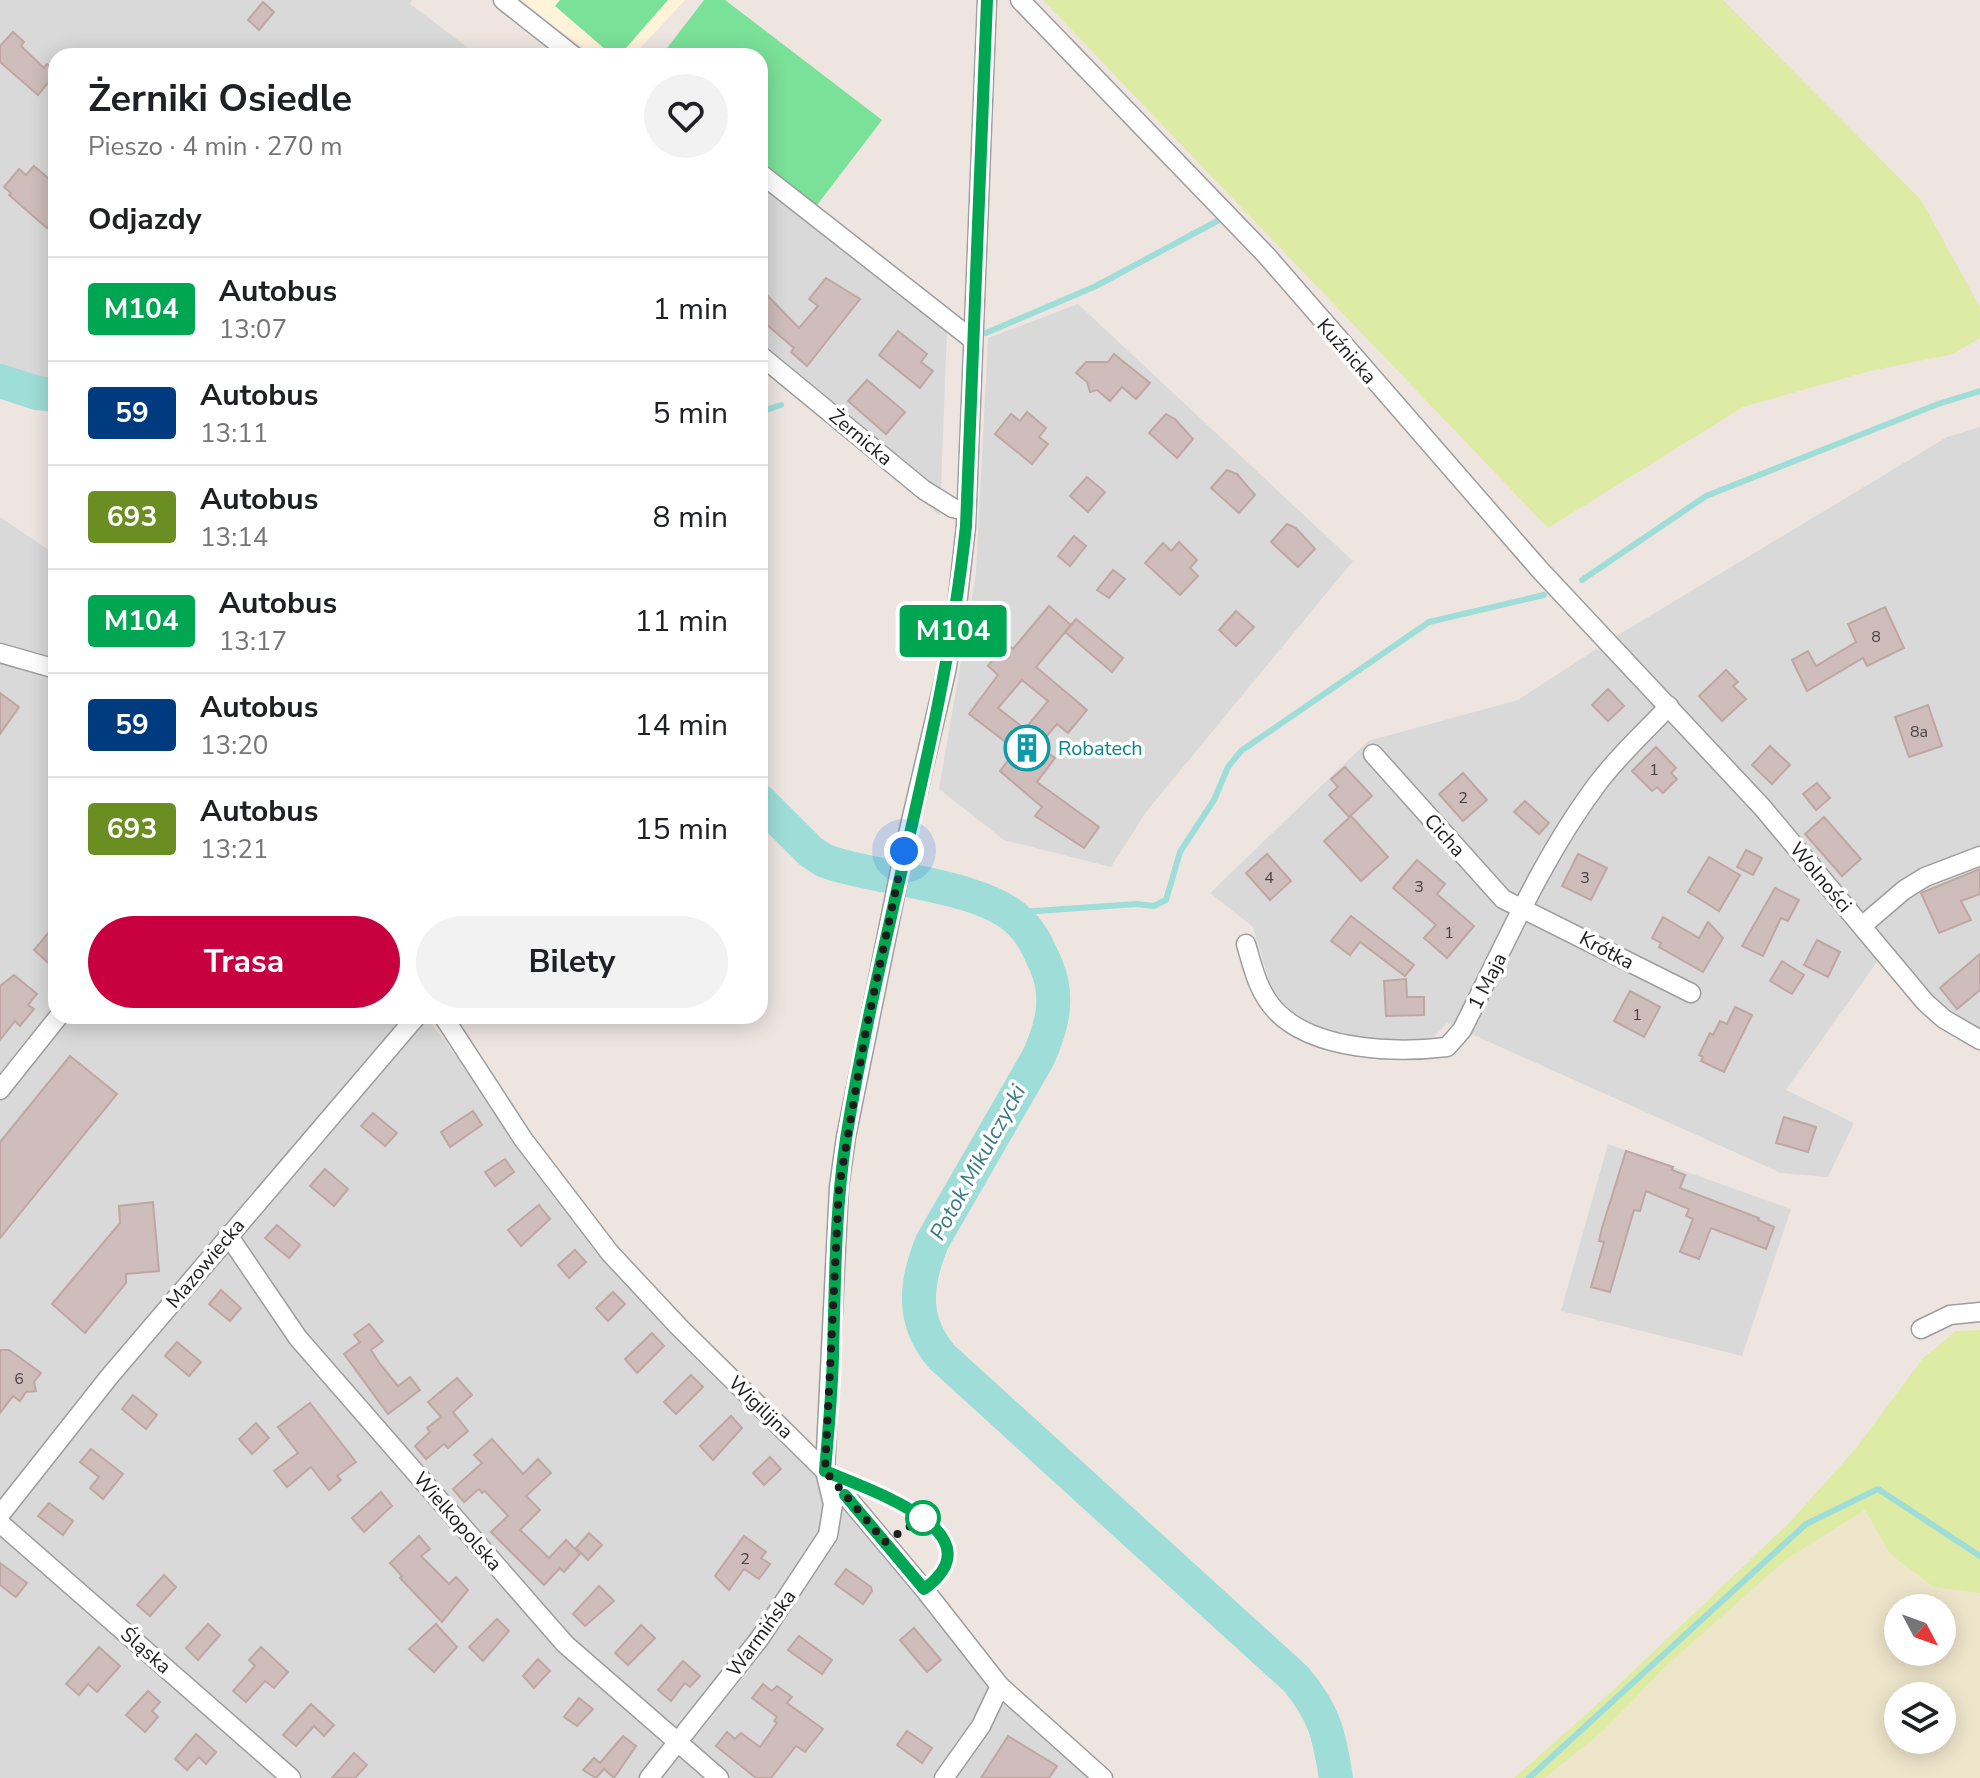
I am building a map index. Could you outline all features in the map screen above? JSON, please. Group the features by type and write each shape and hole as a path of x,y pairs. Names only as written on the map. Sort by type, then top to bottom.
{"street":[{"path":"503,0 564,48"},
{"path":"825,1471 839,1187 865,1035 946,672 957,606 966,511 987,0"},
{"name":"Kuźnicka","path":"1020,0 1266,255 1530,559 1669,706"},
{"path":"768,179 973,340"},
{"name":"Żernicka","path":"768,362 924,490 953,508 966,511"},
{"path":"0,653 48,667"},
{"name":"1 Maja","path":"1246,944 1259,987 1277,1012 1309,1033 1345,1044 1411,1051 1447,1047 1462,1030 1523,908 1599,781 1669,706"},
{"name":"Wolności","path":"1669,706 1762,807 1925,1002 1944,1019 1980,1040"},
{"name":"Cicha","path":"1373,754 1503,899 1523,908"},
{"path":"1862,926 1904,890 1925,877 1980,856"},
{"name":"Krótka","path":"1523,908 1691,993"},
{"path":"0,1090 53,1024"},
{"name":"Mazowiecka","path":"0,1515 109,1377 410,1024"},
{"name":"Wigilijna","path":"448,1024 523,1139 610,1253 679,1327 825,1471 1000,1686 1103,1778"},
{"name":"Wielkopolska","path":"228,1235 298,1338 565,1644 719,1778"},
{"path":"1921,1329 1950,1315 1980,1312"},
{"name":"Warmińska","path":"649,1778 760,1638 828,1535 833,1504 825,1471"},
{"name":"Śląska","path":"0,1523 291,1778"},
{"path":"944,1778 981,1726 1000,1686"}],"shaded area":[{"path":"0,0 412,0 410,4 468,48 48,48 48,382 0,369"},
{"path":"521,0 685,0 640,48 583,48"},
{"path":"768,190 947,330 940,516 768,370"},
{"path":"1078,304 1353,561 1146,812 1111,867 1004,840 939,789 976,573 988,338"},
{"path":"1980,427 1980,1032 1953,1017 1887,948 1786,1090 1854,1123 1828,1177 1781,1173 1447,1023 1434,1037 1420,1042 1364,1038 1319,1027 1291,1012 1271,988 1253,927 1210,893 1368,741 1518,700 1615,637 1947,437"},
{"path":"0,517 48,550 48,1024 432,1024 610,1253 787,1433 1000,1686 1103,1778 0,1778"},
{"path":"1608,1144 1791,1209 1742,1356 1561,1311"},
{"path":"1865,1510 1890,1554 1980,1593 1980,1778 1545,1778 1602,1731 1666,1666 1788,1558"}],"green space":[{"path":"560,0 668,0 626,48 604,48 555,6"},
{"path":"704,0 725,0 882,120 814,209 768,174 768,48 667,48"},
{"path":"1043,0 1723,0 1921,200 1980,307 1980,338 1953,354 1870,371 1743,407 1548,528"},
{"path":"1980,1330 1980,1593 1934,1587 1890,1554 1865,1510 1788,1558 1666,1666 1603,1731 1545,1778 1514,1778 1611,1692 1790,1522 1857,1447 1923,1358 1956,1331"}],"building":[{"path":"263,2 274,12 259,30 248,20"},
{"path":"13,32 24,42 21,46 44,68 48,65 48,83 38,95 0,62 0,46"},
{"path":"34,166 48,178 47,228 4,187 19,169 26,175"},
{"path":"826,278 860,299 807,366 791,352 794,348 768,326 768,296 799,328 818,306 809,299"},
{"path":"898,331 927,354 921,362 933,371 920,388 879,355"},
{"path":"1114,354 1150,383 1136,399 1122,387 1110,401 1097,390 1090,392 1087,382 1076,373 1086,362 1108,362"},
{"path":"867,380 905,412 886,434 848,401"},
{"path":"1027,412 1046,428 1039,437 1048,444 1032,464 995,434 1011,414 1020,421"},
{"path":"1166,414 1175,419 1193,439 1177,458 1149,433"},
{"path":"1227,470 1237,474 1255,495 1239,513 1211,488"},
{"path":"1087,477 1105,492 1088,512 1070,496"},
{"path":"1287,524 1296,528 1315,549 1298,567 1271,542"},
{"path":"1074,536 1086,546 1070,566 1058,556"},
{"path":"1179,542 1197,560 1190,568 1198,576 1180,595 1145,563 1163,543 1171,551"},
{"path":"1113,570 1125,579 1109,598 1097,590"},
{"path":"1049,606 1071,625 1036,667 1087,710 1068,733 1057,724 1038,746 1055,758 1037,782 1099,827 1084,848 1035,816 1042,807 1000,771 1016,750 969,714 998,675 988,666 1006,643 1013,649","holes":["1022,680 1048,701 1025,729 998,708"]},
{"path":"1885,607 1904,648 1867,666 1863,658 1807,691 1792,660 1808,651 1816,666 1856,642 1848,624"},
{"path":"1236,611 1254,627 1236,646 1219,630"},
{"path":"1076,619 1123,658 1112,672 1065,632"},
{"path":"1726,670 1738,682 1733,686 1746,699 1722,721 1699,696"},
{"path":"1608,689 1624,706 1608,721 1592,705"},
{"path":"0,693 19,707 0,734"},
{"path":"1928,705 1942,746 1909,757 1895,717"},
{"path":"1770,746 1790,765 1772,784 1752,765"},
{"path":"1656,747 1676,768 1671,773 1677,779 1663,793 1657,787 1652,791 1632,771"},
{"path":"1345,767 1372,796 1349,817 1329,795 1338,787 1331,779"},
{"path":"1463,773 1487,800 1463,821 1439,794"},
{"path":"1817,783 1830,798 1816,810 1803,794"},
{"path":"1525,801 1549,823 1539,834 1514,812"},
{"path":"1351,816 1388,857 1361,881 1324,841"},
{"path":"1824,817 1861,859 1842,876 1805,834"},
{"path":"1746,850 1762,858 1753,875 1737,867"},
{"path":"1267,854 1291,881 1270,900 1246,873"},
{"path":"1578,854 1607,868 1591,900 1562,886"},
{"path":"1709,857 1740,875 1719,911 1688,892"},
{"path":"1417,860 1445,884 1437,894 1474,926 1447,958 1424,938 1436,925 1393,888"},
{"path":"1980,869 1980,894 1961,901 1971,920 1939,933 1921,893"},
{"path":"1775,888 1799,900 1788,921 1781,918 1763,956 1742,946"},
{"path":"1351,916 1414,965 1405,976 1360,942 1350,955 1331,941"},
{"path":"1663,917 1699,938 1708,922 1723,938 1703,972 1659,947 1661,943 1652,938"},
{"path":"48,933 48,963 34,950"},
{"path":"1817,940 1840,952 1828,977 1804,965"},
{"path":"1980,954 1980,990 1957,1009 1940,988"},
{"path":"1782,961 1804,975 1792,994 1770,981"},
{"path":"14,975 37,994 28,1005 34,1009 20,1026 15,1021 0,1040 0,986"},
{"path":"1406,979 1407,997 1424,997 1424,1015 1386,1016 1384,981"},
{"path":"1630,991 1660,1007 1644,1037 1614,1021"},
{"path":"1735,1007 1752,1015 1724,1072 1701,1061 1703,1057 1699,1055 1710,1033 1713,1035 1720,1021 1727,1024"},
{"path":"70,1056 117,1094 0,1238 0,1142"},
{"path":"473,1111 482,1125 450,1147 441,1132"},
{"path":"373,1113 397,1133 385,1146 361,1126"},
{"path":"1784,1117 1816,1127 1808,1152 1776,1143"},
{"path":"1626,1151 1673,1167 1672,1170 1685,1175 1680,1188 1759,1218 1774,1227 1766,1249 1711,1228 1699,1259 1680,1252 1693,1219 1686,1216 1689,1209 1646,1191 1640,1211 1634,1210 1610,1292 1591,1287 1604,1242 1599,1241 1602,1228"},
{"path":"505,1159 514,1172 495,1186 485,1172"},
{"path":"325,1169 348,1189 334,1206 310,1186"},
{"path":"153,1202 159,1271 126,1274 126,1283 85,1333 52,1304 120,1223 119,1206"},
{"path":"539,1205 550,1219 521,1246 508,1230"},
{"path":"277,1225 300,1245 289,1258 265,1238"},
{"path":"575,1250 586,1262 569,1278 558,1265"},
{"path":"221,1290 241,1308 230,1321 209,1304"},
{"path":"613,1292 625,1304 608,1321 596,1308"},
{"path":"369,1324 383,1341 371,1350 380,1364 398,1386 410,1377 420,1390 388,1414 344,1354 360,1342 354,1335"},
{"path":"652,1333 664,1346 637,1373 625,1359"},
{"path":"177,1342 201,1362 189,1376 165,1356"},
{"path":"0,1350 9,1350 41,1373 34,1382 36,1391 26,1392 20,1401 13,1396 0,1413"},
{"path":"691,1375 703,1387 676,1414 664,1402"},
{"path":"457,1378 472,1395 453,1412 468,1431 448,1448 444,1444 426,1459 415,1446 430,1432 427,1428 441,1417 428,1402"},
{"path":"133,1395 157,1415 146,1429 122,1409"},
{"path":"310,1403 356,1462 337,1476 341,1480 329,1490 311,1467 287,1487 274,1471 298,1453 278,1427"},
{"path":"731,1416 742,1428 713,1460 700,1446"},
{"path":"256,1423 269,1438 252,1454 239,1439"},
{"path":"492,1439 523,1474 538,1459 551,1473 526,1496 540,1510 520,1530 549,1558 566,1540 580,1554 564,1572 560,1568 544,1585 491,1532 508,1516 485,1491 482,1493 479,1489 464,1502 453,1489 482,1463 474,1455"},
{"path":"91,1449 123,1474 103,1499 90,1488 99,1477 80,1462"},
{"path":"770,1457 781,1469 764,1485 753,1473"},
{"path":"381,1492 392,1506 364,1532 352,1518"},
{"path":"49,1503 73,1521 63,1535 38,1516"},
{"path":"589,1533 602,1545 588,1560 576,1548"},
{"path":"419,1536 430,1549 421,1556 449,1584 456,1577 468,1590 442,1622 400,1578 402,1576 390,1563"},
{"path":"744,1536 766,1552 761,1558 770,1564 759,1579 744,1569 729,1590 715,1576"},
{"path":"0,1563 27,1583 16,1597 0,1585"},
{"path":"846,1569 871,1587 872,1591 863,1604 835,1584"},
{"path":"164,1575 176,1587 150,1616 137,1605"},
{"path":"599,1586 614,1601 585,1626 573,1614"},
{"path":"497,1619 509,1631 483,1661 469,1647"},
{"path":"208,1624 220,1635 198,1660 186,1648"},
{"path":"436,1624 457,1647 434,1672 409,1649"},
{"path":"641,1625 655,1638 628,1665 615,1653"},
{"path":"914,1628 941,1660 927,1672 900,1640"},
{"path":"799,1636 832,1660 822,1674 788,1650"},
{"path":"99,1647 120,1666 97,1692 88,1684 79,1695 66,1684"},
{"path":"261,1647 288,1672 274,1688 265,1681 246,1702 233,1691 255,1666 249,1660"},
{"path":"538,1659 550,1671 534,1688 523,1676"},
{"path":"683,1661 700,1676 690,1687 685,1683 671,1701 658,1690"},
{"path":"763,1684 772,1691 777,1686 792,1697 787,1703 823,1729 805,1752 796,1746 771,1778 756,1778 716,1746 727,1732 735,1739 741,1733 760,1747 777,1723 774,1721 777,1717 752,1698"},
{"path":"148,1691 160,1702 152,1711 158,1717 145,1732 126,1715"},
{"path":"579,1698 593,1709 577,1726 564,1717"},
{"path":"311,1704 334,1725 324,1736 314,1726 296,1746 283,1735"},
{"path":"907,1731 932,1748 922,1763 897,1745"},
{"path":"196,1734 216,1752 206,1764 199,1757 187,1770 175,1759"},
{"path":"623,1736 636,1746 614,1778 604,1769 596,1778 583,1770 594,1758 600,1763"},
{"path":"1008,1736 1057,1766 1049,1778 981,1778"},
{"path":"354,1753 367,1765 355,1778 332,1778"}],"waterway":[{"path":"986,333 1096,286 1221,219"},
{"name":"Potok Mikulczycki","path":"0,381 48,394"},
{"path":"1582,580 1706,496 1938,404 1980,391"},
{"path":"768,409 781,405"},
{"path":"1007,913 1137,904 1154,906 1166,900 1180,852 1214,800 1228,767 1241,751 1429,622 1544,595"},
{"name":"Potok Mikulczycki","path":"768,809 811,852 825,861 929,884 982,900 1004,910 1021,923 1032,938 1046,965 1053,989 1047,1035 1038,1058 932,1242 920,1287 919,1302 925,1330 942,1357 1296,1679 1320,1714 1336,1778"},
{"path":"1529,1778 1806,1524 1878,1489 1980,1556"}],"bus line":[{"name":"M104","path":"845,1495 924,1589 939,1578 949,1562 947,1543 933,1526 909,1508 825,1471 833,1360 839,1187 846,1137 897,881 946,672 966,526 987,0"}],"place":[{"name":"Robatech","path":"1027,748"}],"route":[{"path":"904,851 865,1035 839,1187 833,1360 825,1471 885,1542 923,1518"}]}
